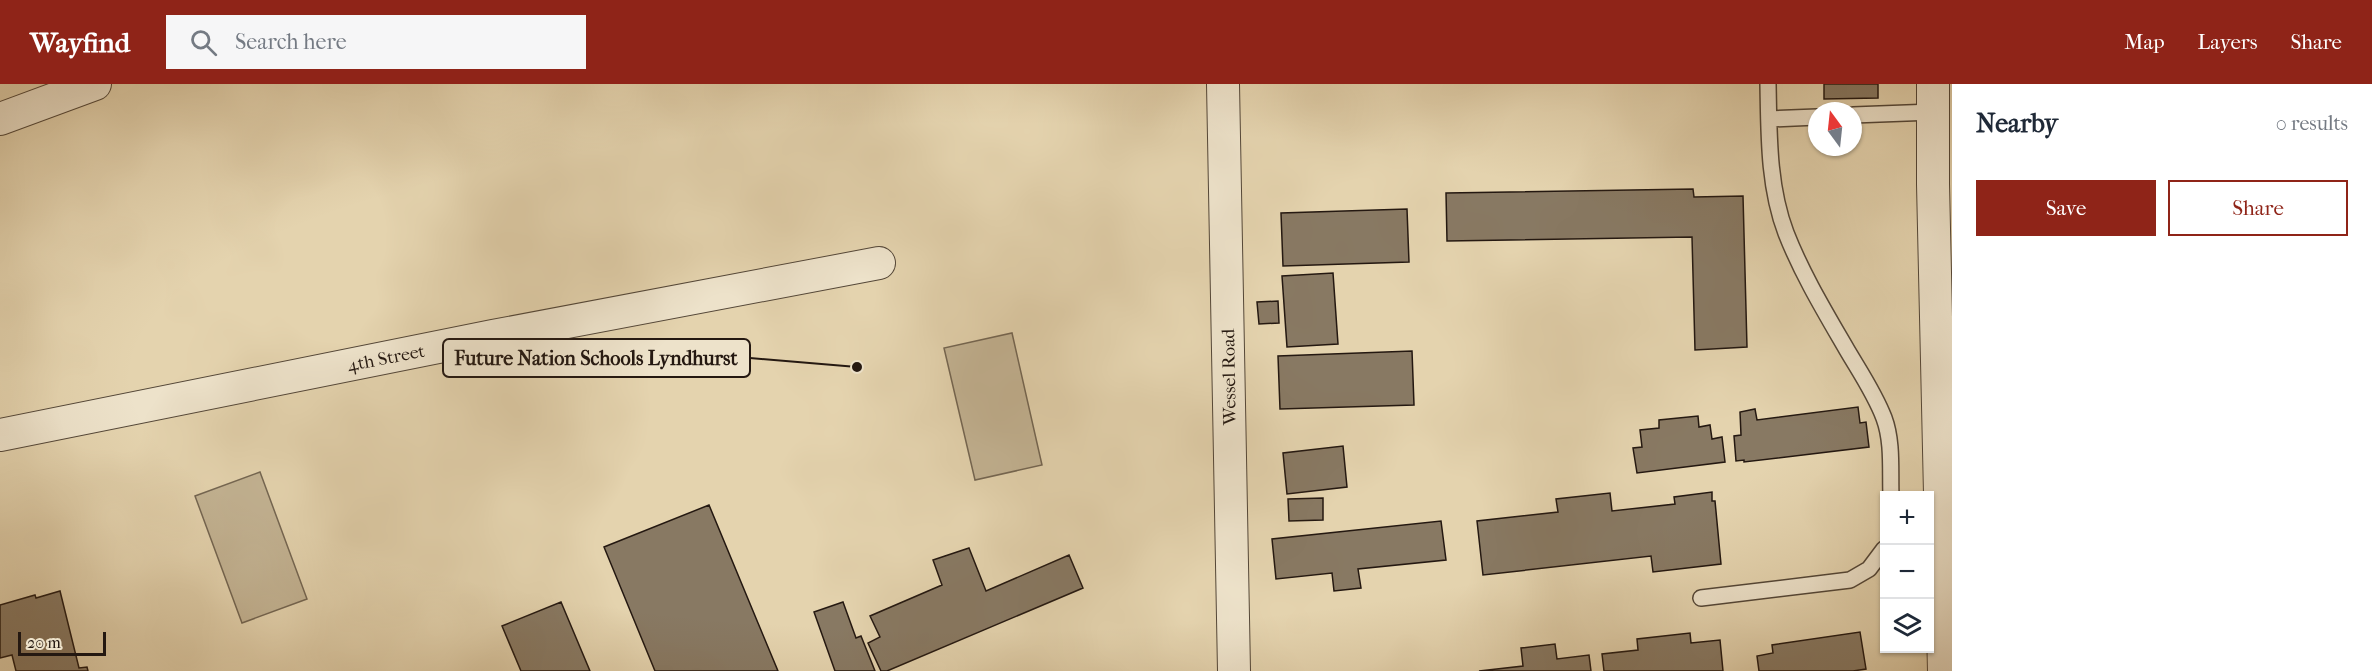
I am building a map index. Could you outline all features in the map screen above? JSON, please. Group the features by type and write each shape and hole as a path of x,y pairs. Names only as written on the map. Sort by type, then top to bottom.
{"street":[{"path":"0,119 96,84"},
{"name":"Wessel Road","path":"1223,84 1233,514 1234,671"},
{"path":"1933,98 1942,182 1944,671"},
{"name":"4th Street","path":"0,435 481,339 879,263"}],"lane":[{"path":"1768,84 1774,192 1785,230 1800,265 1867,382 1885,420 1889,444 1891,491"},
{"path":"1862,114 1933,98"},
{"path":"1769,119 1808,117"},
{"path":"1701,598 1850,580 1869,569 1880,554"}],"shaded area":[{"path":"1012,333 1042,465 975,480 944,348"},
{"path":"260,472 307,599 242,623 195,496"}],"building":[{"path":"1824,84 1878,84 1878,98 1824,99"},
{"path":"1693,189 1694,197 1743,196 1747,347 1695,350 1692,237 1447,241 1446,193"},
{"path":"1407,209 1409,262 1283,266 1281,213"},
{"path":"1333,273 1338,344 1287,347 1282,276"},
{"path":"1278,301 1279,323 1259,324 1257,302"},
{"path":"1412,351 1414,405 1280,409 1278,356"},
{"path":"1858,407 1860,423 1866,422 1869,447 1744,462 1744,460 1736,461 1734,436 1741,435 1740,412 1755,409 1757,420"},
{"path":"1698,416 1699,427 1710,425 1712,439 1722,437 1725,462 1637,473 1633,448 1642,447 1640,430 1659,428 1659,420"},
{"path":"1343,446 1347,487 1287,494 1283,453"},
{"path":"1712,492 1712,501 1715,501 1721,564 1653,572 1651,556 1483,575 1477,521 1558,512 1556,499 1610,493 1612,511 1675,504 1674,497"},
{"path":"1323,498 1323,520 1289,521 1288,499"},
{"path":"709,505 778,671 655,671 604,547"},
{"path":"1441,521 1446,560 1358,569 1361,588 1334,591 1332,573 1276,579 1272,539"},
{"path":"969,548 986,591 1069,555 1083,588 887,671 881,671 868,643 880,637 870,616 942,585 933,560"},
{"path":"60,591 79,668 87,667 88,671 16,671 12,655 0,658 0,605"},
{"path":"561,602 590,671 521,671 502,626"},
{"path":"843,602 856,638 861,636 875,671 835,671 814,612"},
{"path":"1860,632 1866,669 1759,671 1757,656 1773,653 1772,645"},
{"path":"1690,633 1691,643 1720,640 1723,671 1604,671 1602,654 1638,650 1637,639"},
{"path":"1555,644 1557,659 1589,655 1591,671 1479,671 1523,666 1521,648"}],"place":[{"name":"Future Nation Schools Lyndhurst","path":"857,367"}]}
